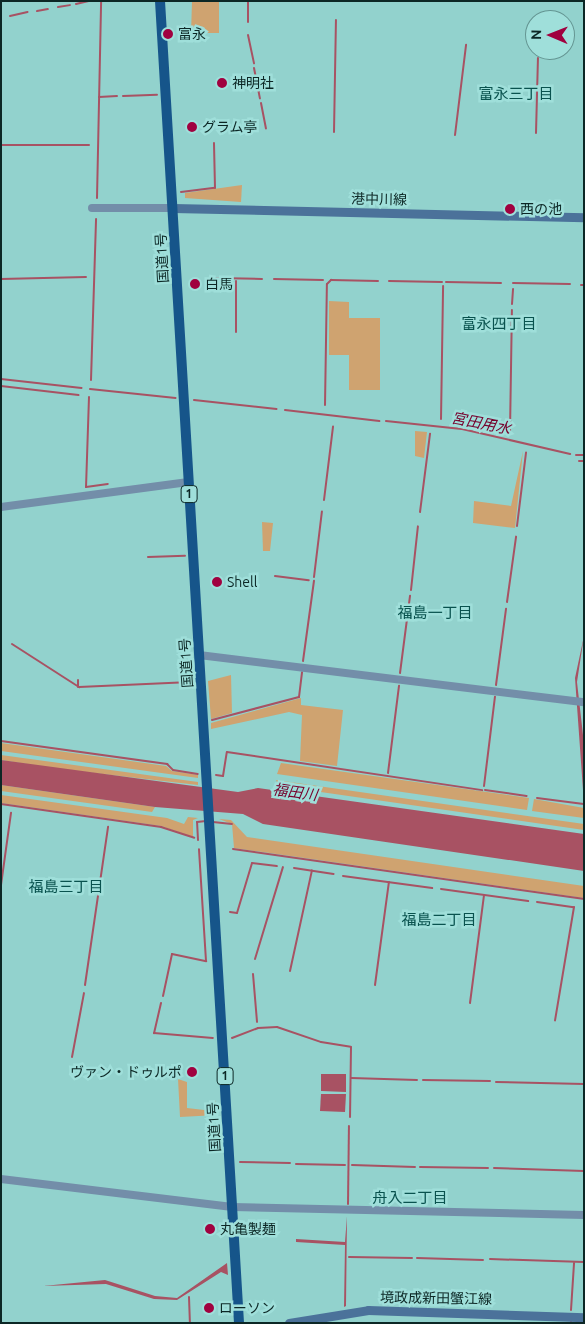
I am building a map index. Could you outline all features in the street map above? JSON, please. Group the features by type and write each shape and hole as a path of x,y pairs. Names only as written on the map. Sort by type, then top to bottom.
{"highway":[{"name":"国道1号","path":"160,1 240,1323"}],"main road":[{"name":"港中川線","path":"173,208 584,217"},
{"name":"境政成新田蟹江線","path":"289,1323 368,1310 584,1317"}],"street":[{"path":"92,208 173,208"},
{"path":"1,507 188,482"},
{"path":"199,655 583,702"},
{"path":"1,1179 232,1207 584,1215"}],"shaded area":[{"path":"192,1 219,1 219,33 191,33"},
{"path":"242,185 241,202 185,198 185,193"},
{"path":"329,301 349,302 349,318 380,318 380,390 349,390 349,355 329,355"},
{"path":"415,431 427,432 424,458 415,456"},
{"path":"523,451 515,528 473,523 474,501 511,506"},
{"path":"262,522 273,523 270,551 263,551"},
{"path":"584,636 577,682 584,744 583,790 575,678"},
{"path":"231,675 232,713 211,719 208,681"},
{"path":"301,698 301,705 343,710 337,766 300,761 302,715 289,712 211,729 211,723"},
{"path":"1,743 166,766 172,771 198,775 198,778 1,751"},
{"path":"1,755 198,782 198,785 59,769 1,760"},
{"path":"1,760 238,792 258,788 584,834 584,871 263,824 243,814 155,807 1,785"},
{"path":"281,763 529,798 527,810 277,774"},
{"path":"276,780 584,824 584,830 279,786"},
{"path":"1,785 155,807 152,812 1,791"},
{"path":"1,795 167,818 184,824 188,817 198,818 193,820 193,837 161,826 1,803"},
{"path":"534,799 584,808 584,818 532,811"},
{"path":"219,819 231,820 247,837 584,886 584,898 234,848 232,824"},
{"path":"321,1074 346,1074 346,1092 321,1091"},
{"path":"178,1079 187,1082 187,1108 204,1110 215,1100 217,1115 180,1117"},
{"path":"321,1094 346,1094 345,1112 320,1111"},
{"path":"347,1216 346,1306 344,1307 345,1245 296,1242 296,1239 345,1242"},
{"path":"227,1263 228,1275 221,1272 177,1300 154,1299 106,1284 43,1286 105,1280 155,1296 177,1298"}],"waterway":[{"path":"76,4 89,1"},
{"path":"97,198 101,1"},
{"path":"248,1 248,22"},
{"path":"58,7 70,5"},
{"path":"37,11 48,9"},
{"path":"10,16 28,12"},
{"path":"334,132 336,20"},
{"path":"248,35 254,63"},
{"path":"455,135 466,45"},
{"path":"536,133 538,60"},
{"path":"254,68 260,98"},
{"path":"123,96 157,95"},
{"path":"99,97 117,96"},
{"path":"261,103 266,129"},
{"path":"181,192 215,188 214,143"},
{"path":"1,145 89,145"},
{"path":"91,380 96,219"},
{"path":"1,279 86,277"},
{"path":"216,278 262,279"},
{"path":"274,279 323,280"},
{"path":"325,405 327,284 331,280 378,281"},
{"path":"236,281 236,332"},
{"path":"389,281 442,282"},
{"path":"446,282 501,283"},
{"path":"513,283 570,284"},
{"path":"441,419 443,286"},
{"path":"512,304 513,289"},
{"path":"510,432 512,310"},
{"name":"宮田用水","path":"1,379 82,388"},
{"path":"1,386 78,395"},
{"name":"宮田用水","path":"90,389 176,398"},
{"path":"89,397 86,487 108,484"},
{"name":"宮田用水","path":"194,400 277,409"},
{"name":"宮田用水","path":"285,410 379,421"},
{"name":"宮田用水","path":"386,421 462,429 570,454"},
{"path":"324,500 333,427"},
{"path":"420,512 430,434"},
{"path":"517,526 526,453"},
{"name":"宮田用水","path":"576,455 584,455"},
{"path":"579,461 584,461"},
{"path":"314,577 322,511"},
{"path":"411,590 418,526"},
{"path":"507,602 516,537"},
{"path":"148,557 185,556"},
{"path":"275,576 309,580"},
{"path":"303,661 314,581"},
{"path":"400,673 410,596"},
{"path":"496,685 506,609"},
{"path":"12,644 79,687 191,682 191,688"},
{"path":"212,720 299,697 302,672"},
{"path":"78,680 78,687"},
{"path":"388,773 399,686"},
{"path":"484,786 495,697"},
{"path":"1,741 167,764 173,770 198,774"},
{"path":"216,775 223,776 227,752 482,790"},
{"path":"485,790 527,796"},
{"path":"537,798 584,804"},
{"path":"1,804 161,827 194,838"},
{"path":"1,885 11,813"},
{"path":"198,840 197,822 206,821"},
{"path":"213,822 232,824"},
{"path":"85,985 108,827"},
{"path":"163,996 172,954 206,961 199,849"},
{"path":"233,849 584,899"},
{"path":"230,912 237,913 252,863 277,866"},
{"path":"255,959 283,867"},
{"path":"294,868 334,874"},
{"path":"290,971 312,870"},
{"path":"343,876 432,888"},
{"path":"375,985 389,882"},
{"path":"441,889 528,901"},
{"path":"470,1003 484,895"},
{"path":"537,902 574,907 555,1020"},
{"path":"253,974 257,1022"},
{"path":"72,1057 84,993"},
{"path":"161,1003 154,1033 213,1038"},
{"path":"232,1038 258,1028 277,1027 321,1042 351,1047 350,1117"},
{"path":"351,1078 417,1080"},
{"path":"423,1080 490,1081"},
{"path":"496,1082 584,1084"},
{"path":"348,1204 349,1126"},
{"path":"240,1162 290,1163"},
{"path":"296,1164 345,1165"},
{"path":"352,1165 415,1167"},
{"path":"420,1167 488,1168"},
{"path":"494,1168 584,1171"},
{"path":"349,1257 412,1258"},
{"path":"417,1258 483,1260"},
{"path":"490,1259 584,1262"},
{"path":"571,1310 574,1263"},
{"path":"189,1297 190,1323"}],"place":[{"name":"富永","path":"168,34"},
{"name":"神明社","path":"222,83"},
{"name":"グラム亭","path":"192,127"},
{"name":"西の池","path":"510,209"},
{"name":"白馬","path":"195,284"},
{"name":"Shell","path":"217,582"},
{"name":"ヴァン・ドゥルポ","path":"192,1072"},
{"name":"丸亀製麺","path":"210,1229"},
{"name":"ローソン","path":"209,1308"}],"district":[{"name":"富永三丁目","path":"516,94"},
{"name":"富永四丁目","path":"499,324"},
{"name":"福島一丁目","path":"435,613"},
{"name":"福島三丁目","path":"66,887"},
{"name":"福島二丁目","path":"439,920"},
{"name":"舟入二丁目","path":"410,1198"}],"water label":[{"name":"福田川","path":"295,792"}]}
